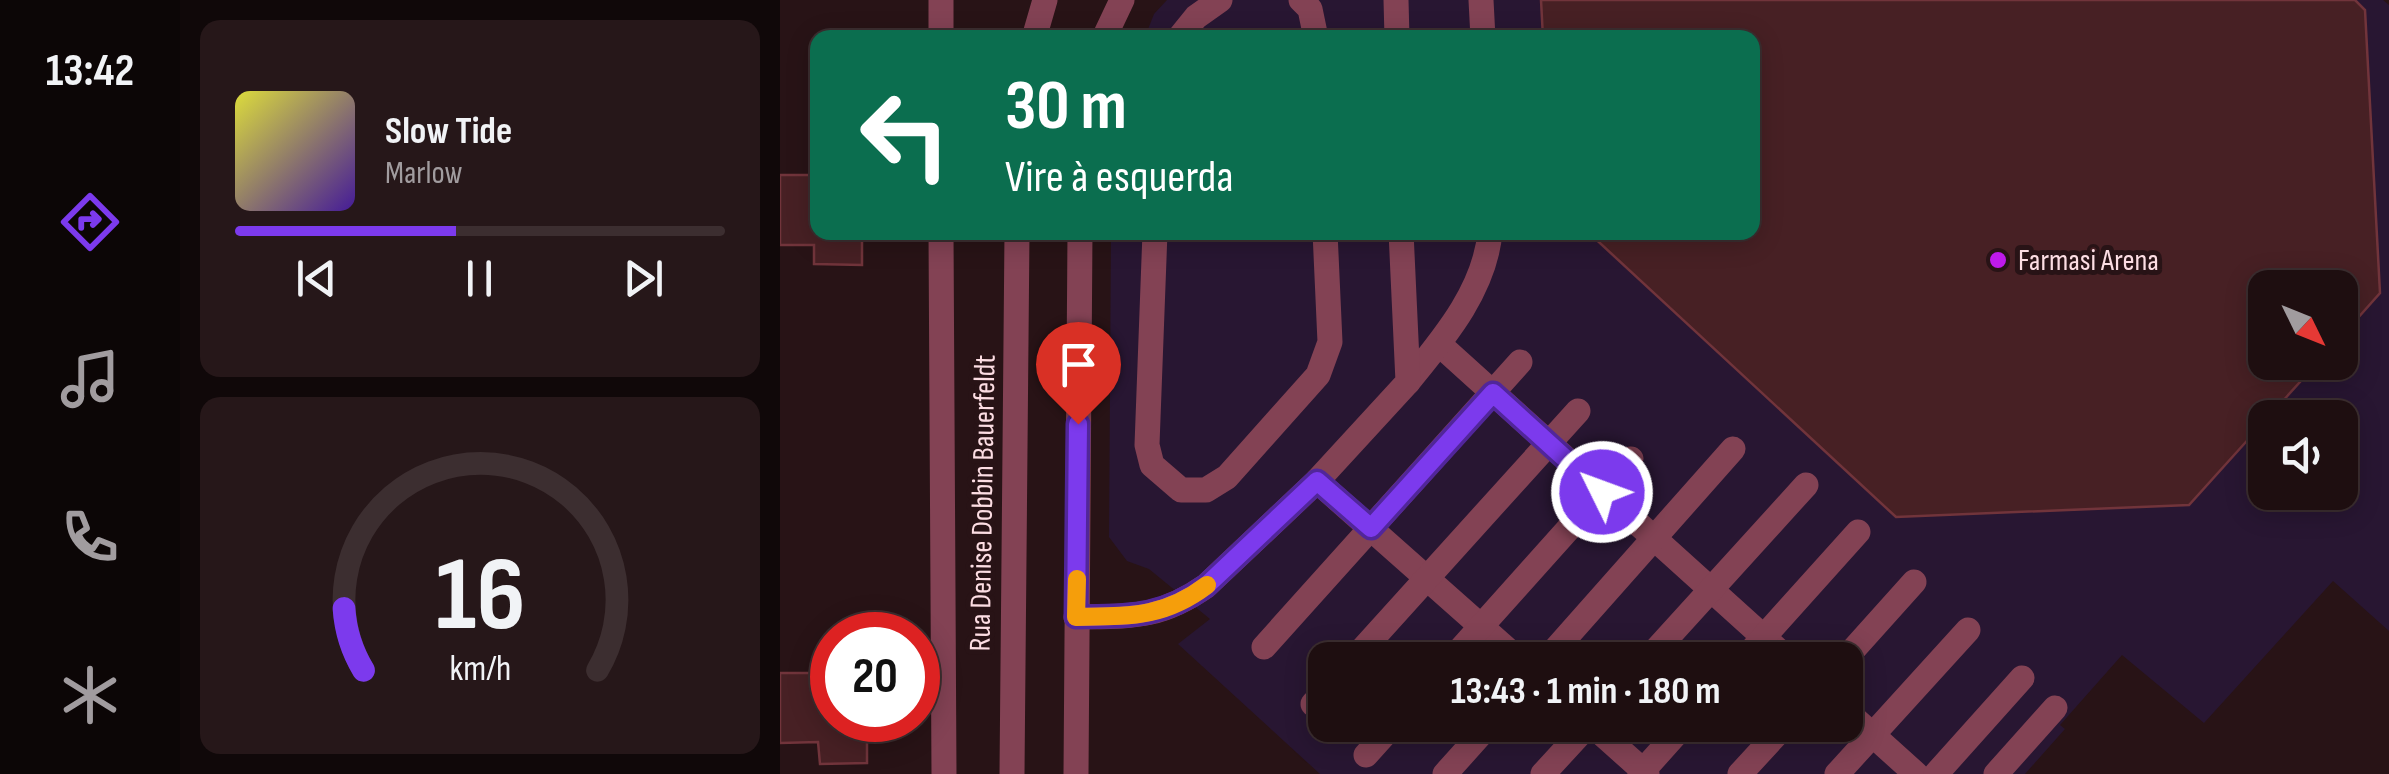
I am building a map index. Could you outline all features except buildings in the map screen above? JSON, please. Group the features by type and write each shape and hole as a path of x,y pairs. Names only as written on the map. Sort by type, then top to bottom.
{"street":[{"path":"941,30 942,0"},
{"path":"1036,30 1045,0"},
{"path":"1108,30 1122,0"},
{"path":"1186,30 1220,0"},
{"path":"1301,0 1310,9 1314,30"},
{"path":"1396,0 1397,30"},
{"path":"1481,0 1483,30"},
{"path":"941,240 944,774"},
{"name":"Rua Denise Dobbin Bauerfeldt","path":"1012,774 1017,240"},
{"path":"1076,774 1080,240"},
{"path":"1154,240 1146,444 1152,465 1181,490 1206,490 1227,477 1318,375 1330,342 1324,240"},
{"path":"1402,240 1408,382"},
{"path":"1076,617 1152,614 1179,604 1206,586 1317,481 1408,382 1458,316 1482,270 1488,240"},
{"path":"1439,344 1769,642"},
{"path":"1264,647 1520,362"},
{"path":"1369,642 1578,411"},
{"path":"1562,642 1734,449"},
{"path":"1467,642 1631,459"},
{"path":"1317,481 1498,642"},
{"path":"1663,642 1806,485"},
{"path":"1759,642 1858,532"},
{"path":"1860,642 1914,582"},
{"path":"1836,774 1968,630"},
{"path":"1936,774 2022,678"},
{"path":"1996,774 2055,708"},
{"path":"1863,726 1916,774"},
{"path":"1366,755 1377,742"},
{"path":"1445,774 1473,742"},
{"path":"1543,774 1574,742"},
{"path":"1609,742 1643,773 1669,742"},
{"path":"1740,774 1769,742"}],"shaded area":[{"path":"1167,0 2383,0 2389,5 2389,631 2333,581 2204,723 2122,655 2060,725 2065,729 2025,774 1320,774 1178,644 1210,619 1149,569 1127,561 1109,537 1111,240 1760,240 1760,30 1148,30 1154,14"}],"slow traffic":[{"path":"1077,579 1076,617 1152,614 1170,609 1207,585"}],"place":[{"name":"Farmasi Arena","path":"1998,260"}],"route":[{"path":"1078,424 1076,617 1152,614 1188,599 1317,481 1371,528 1493,393 1602,492"}]}
